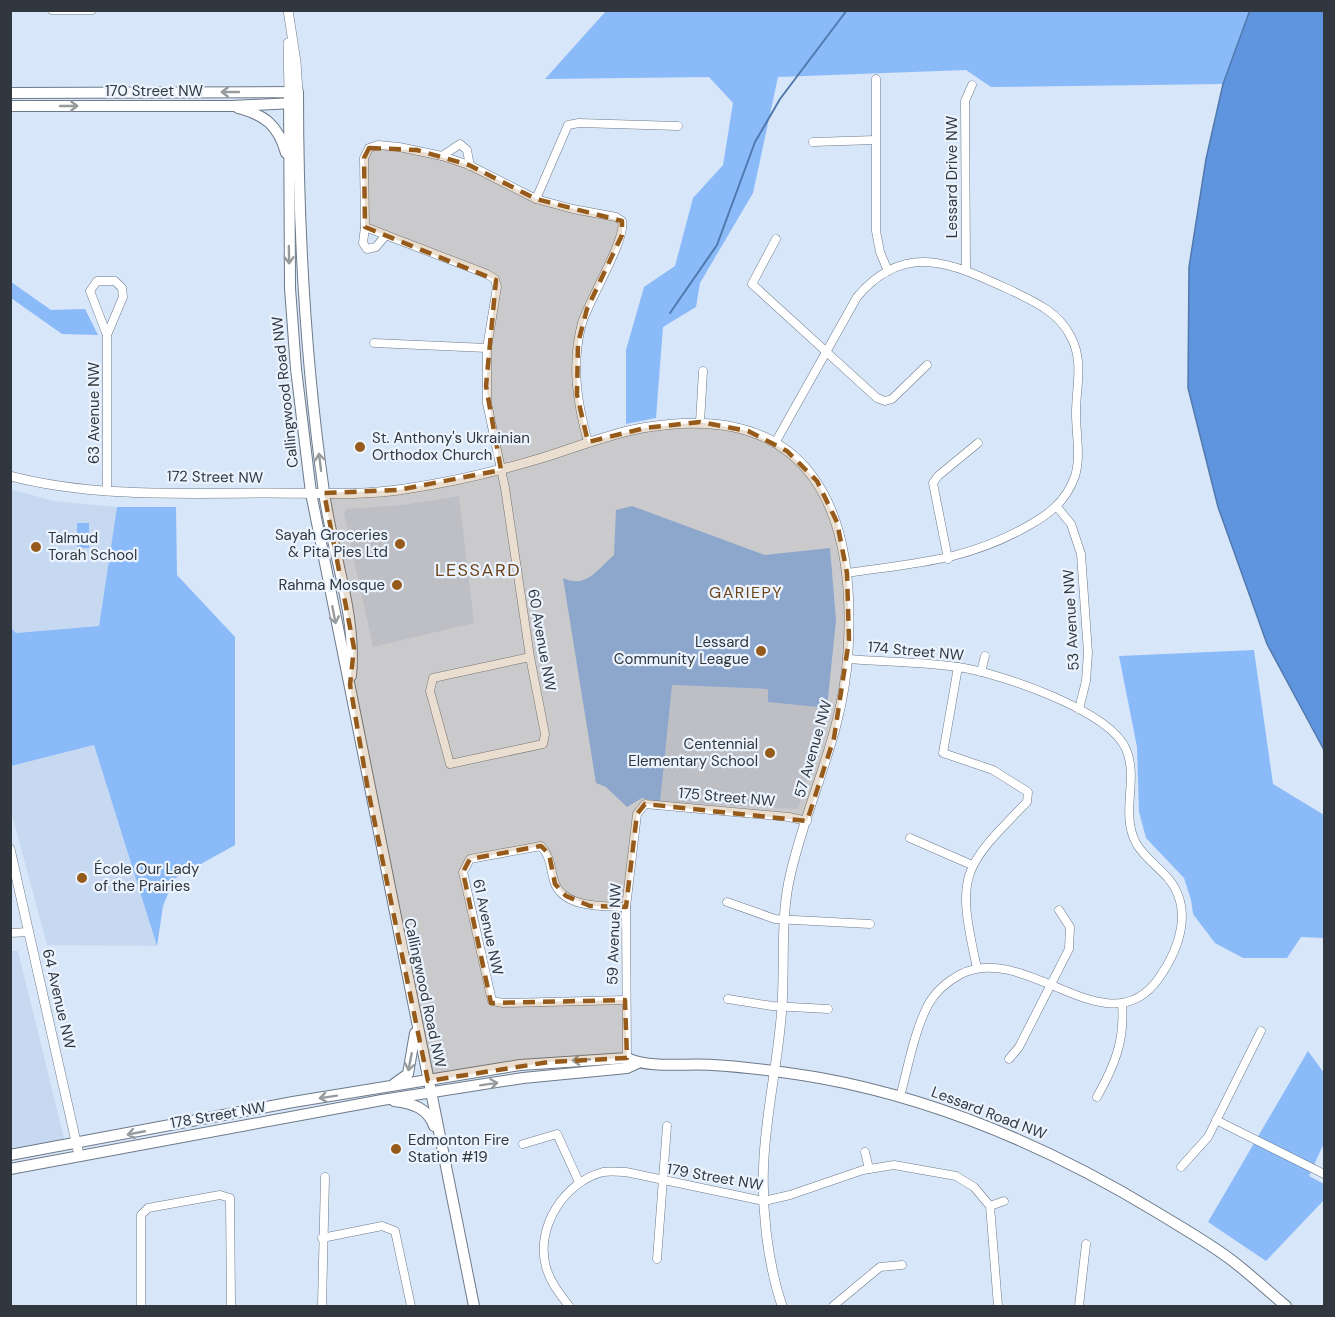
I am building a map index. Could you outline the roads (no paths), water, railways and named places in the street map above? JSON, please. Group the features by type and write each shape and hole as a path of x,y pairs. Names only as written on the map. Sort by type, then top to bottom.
{"main road":[{"name":"170 Street NW","path":"10,93 293,98"},
{"name":"170 Street NW","path":"10,106 232,106 293,98"},
{"name":"Callingwood Road NW","path":"293,98 288,176 290,288 296,369 311,493 350,685 368,790 474,1306"},
{"name":"Callingwood Road NW","path":"293,98 298,228 307,357 324,493 354,648 350,685"},
{"path":"232,106 257,113 272,123 286,152 288,176"},
{"path":"386,1088 405,1079 408,1074 417,1024"},
{"name":"Lessard Road NW","path":"428,1081 549,1062 690,1063 775,1071 847,1083 900,1097 990,1126 1095,1175 1234,1262 1286,1306"},
{"name":"Lessard Road NW","path":"431,1093 627,1063"},
{"name":"178 Street NW","path":"10,1155 293,1102 428,1081"},
{"name":"178 Street NW","path":"10,1169 382,1100 431,1093"},
{"path":"382,1100 422,1108 432,1118 440,1141"}],"street":[{"path":"52,10 92,10"},
{"path":"286,10 296,62 293,98"},
{"path":"876,80 876,231 880,252 888,271"},
{"name":"Lessard Drive NW","path":"966,269 965,101 972,85"},
{"path":"536,199 568,125 590,123 678,126"},
{"path":"813,142 875,140"},
{"path":"442,156 460,144 467,150 470,166"},
{"path":"365,227 386,235 376,247 368,249 363,243 365,227 364,158 369,148 378,146 399,147 442,156 470,166 536,199 616,217 624,225 620,239 587,309 578,343 577,395 588,442"},
{"name":"60 Avenue NW","path":"386,235 495,279 497,293 487,348 487,403 501,470 530,657 545,734 543,744 450,764 430,691 433,678 530,657"},
{"path":"776,239 752,284 877,398 885,401 892,399 927,365"},
{"path":"775,443 856,297 868,284 888,271 926,261 966,269 1041,305 1059,320 1074,344 1079,373 1076,409 1077,463 1071,486 1057,507 1044,517 993,544 948,559 847,573"},
{"name":"63 Avenue NW","path":"107,335 123,297 122,288 115,281 97,281 90,291 107,335 107,490"},
{"path":"374,343 487,348"},
{"path":"700,422 703,371"},
{"name":"172 Street NW","path":"10,476 45,485 107,490 311,493 398,490 501,470 588,442 639,429 700,422 748,431 775,443 804,466 817,481 834,512"},
{"path":"948,559 933,483 938,476 978,443"},
{"name":"53 Avenue NW","path":"1057,507 1071,524 1081,554 1088,653 1086,681 1079,709"},
{"name":"57 Avenue NW","path":"782,1306 774,1283 764,1201 764,1157 782,1007 784,920 790,876 834,738 848,659 847,573 834,512"},
{"name":"174 Street NW","path":"981,672 985,656"},
{"name":"174 Street NW","path":"848,659 958,667 981,672 1040,692 1079,709"},
{"path":"958,667 943,753 993,770 1028,792 1027,802 986,844 972,865 965,886 965,914 977,968"},
{"path":"900,1097 928,1006 947,983 977,968 1010,968 1087,1001 1122,1003 1146,991 1159,978 1181,934 1182,908 1171,882 1145,856 1132,834 1128,807 1131,770 1126,748 1110,727 1079,709"},
{"name":"175 Street NW","path":"645,804 792,817 807,821"},
{"name":"59 Avenue NW","path":"627,1063 626,907 637,814 645,804"},
{"path":"910,838 972,865"},
{"name":"61 Avenue NW","path":"625,1000 503,1004 492,1001 463,873 470,859 541,846 549,854 555,884 566,896 590,906 626,907"},
{"name":"64 Avenue NW","path":"10,849 79,1155"},
{"path":"727,902 768,918 870,924"},
{"path":"1009,1059 1019,1047 1052,985 1071,941 1069,923 1059,910"},
{"path":"10,933 29,932"},
{"path":"728,999 782,1007 828,1008"},
{"path":"1097,1097 1119,1056 1123,1034 1122,1003"},
{"path":"1181,1167 1202,1145 1261,1031"},
{"path":"1216,1120 1324,1174"},
{"path":"657,1259 667,1126"},
{"path":"523,1144 557,1134 579,1182"},
{"path":"866,1152 869,1169"},
{"name":"179 Street NW","path":"569,1306 552,1283 545,1265 544,1249 548,1222 560,1202 579,1182 603,1172 626,1172 764,1201 869,1169 894,1166 956,1176 974,1187 990,1206"},
{"path":"322,1306 325,1177"},
{"path":"141,1306 141,1215 148,1208 219,1195 230,1198 231,1306"},
{"path":"998,1306 990,1206 1004,1201"},
{"path":"322,1238 382,1226 396,1231 411,1306"},
{"path":"1079,1306 1086,1244"},
{"path":"833,1306 866,1282 880,1267 902,1265"}],"waterway":[{"path":"670,313 717,245 755,142 780,99 847,10"}],"place":[{"name":"St. Anthony's Ukrainian Orthodox Church","path":"360,447"},
{"name":"Sayah Groceries & Pita Pies Ltd","path":"400,544"},
{"name":"Talmud Torah School","path":"36,547"},
{"name":"Rahma Mosque","path":"397,585"},
{"name":"Lessard Community League","path":"761,651"},
{"name":"Centennial Elementary School","path":"770,753"},
{"name":"École Our Lady of the Prairies","path":"82,878"},
{"name":"Edmonton Fire Station #19","path":"396,1149"}],"district":[{"name":"LESSARD","path":"478,570"},
{"name":"GARIEPY","path":"746,592"}]}
